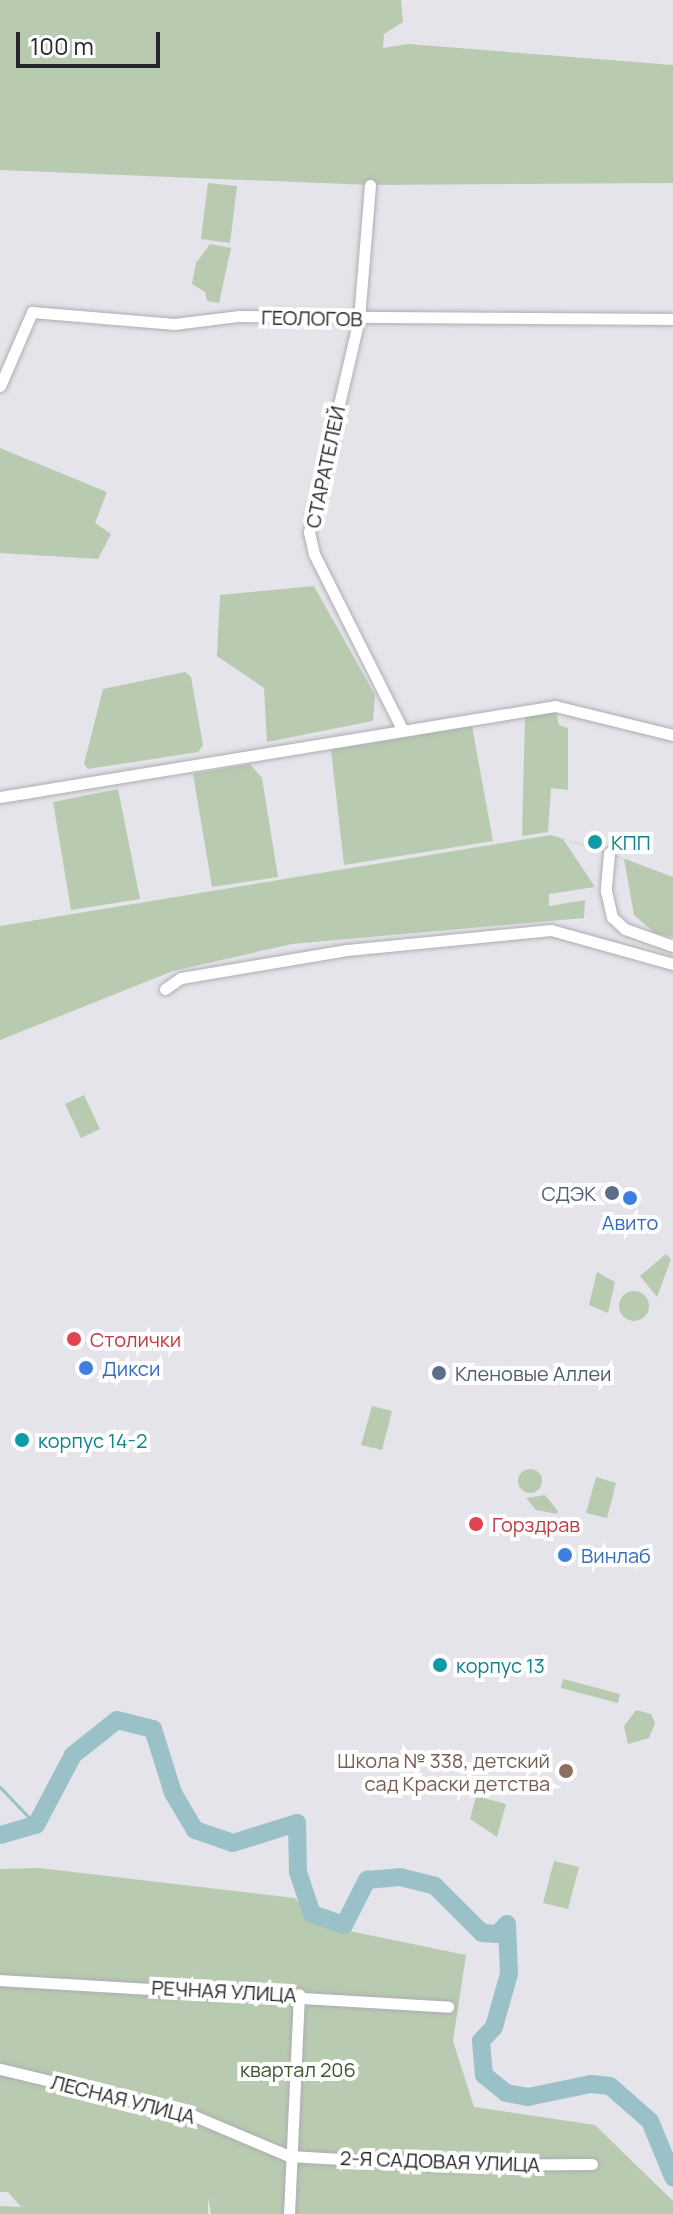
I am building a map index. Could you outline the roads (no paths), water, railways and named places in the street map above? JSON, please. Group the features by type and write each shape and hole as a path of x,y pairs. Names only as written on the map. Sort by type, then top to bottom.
{"street":[{"name":"СТАРАТЕЛЕЙ","path":"370,185 359,319 309,532 314,554 403,731"},
{"name":"ГЕОЛОГОВ","path":"0,386 32,312 174,324 238,316 673,319"},
{"path":"0,797 555,706 673,735"},
{"path":"609,853 606,891 612,917 625,929 673,946"},
{"path":"165,989 181,978 347,950 551,930 673,964"},
{"name":"РЕЧНАЯ УЛИЦА","path":"0,1980 299,1994 448,2007"},
{"path":"289,2214 289,2156 299,1994"},
{"name":"ЛЕСНАЯ УЛИЦА","path":"0,2069 192,2115 289,2156"},
{"name":"2-Я САДОВАЯ УЛИЦА","path":"289,2156 445,2165 592,2164"}],"waterway":[{"path":"0,1835 36,1825 73,1755 117,1720 153,1729 173,1793 195,1830 233,1843 297,1823 298,1872 312,1914 344,1925 367,1880 400,1877 435,1886 482,1933 497,1934 507,1924 509,1974 494,2027 481,2041 484,2075 506,2093 528,2097 591,2084 610,2086 650,2121 673,2177"},
{"path":"0,1787 36,1825"}],"place":[{"name":"КПП","path":"595,842"},
{"name":"СДЭК","path":"612,1193"},
{"name":"Авито","path":"630,1198"},
{"name":"Столички","path":"74,1339"},
{"name":"Дикси","path":"86,1368"},
{"name":"Кленовые Аллеи","path":"439,1373"},
{"name":"корпус 14-2","path":"22,1440"},
{"name":"Горздрав","path":"476,1524"},
{"name":"Винлаб","path":"565,1555"},
{"name":"корпус 13","path":"440,1665"},
{"name":"Школа № 338, детский сад Краски детства","path":"566,1771"}],"park label":[{"name":"квартал 206","path":"298,2069"}]}
